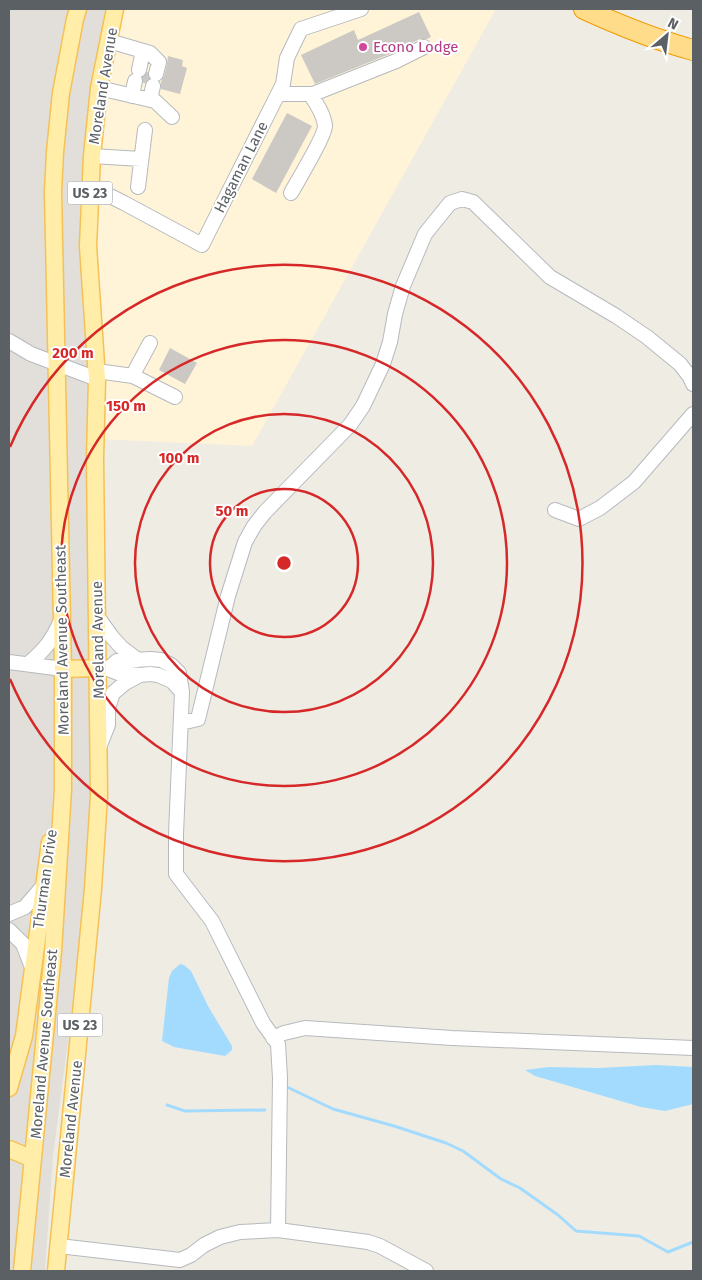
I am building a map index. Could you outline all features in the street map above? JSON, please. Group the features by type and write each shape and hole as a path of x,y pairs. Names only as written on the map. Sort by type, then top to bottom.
{"highway":[{"path":"584,9 647,36 693,50"}],"main road":[{"name":"Moreland Avenue Southeast","path":"22,1271 53,952 63,789 63,669 53,192 55,152 62,93 78,9"},
{"name":"Moreland Avenue","path":"56,1271 93,889 99,796 103,668 97,616 95,458 97,375 88,246 92,156 99,88 116,9"},
{"path":"63,669 103,668"},
{"name":"Thurman Drive","path":"9,1088 24,1036 53,815 63,789"},
{"path":"9,1149 33,1159"}],"street":[{"name":"Hagaman Lane","path":"90,186 202,245 283,84 287,58 301,29 361,9"},
{"path":"109,41 147,53 146,78 141,98"},
{"path":"278,94 310,94 320,91 396,61 424,47"},
{"path":"99,88 155,102 172,117"},
{"path":"291,193 325,127 320,111 310,94"},
{"path":"138,187 145,130"},
{"path":"92,156 141,159"},
{"path":"181,723 198,719 228,596 245,542 265,512 350,425 363,406 383,364 390,342 402,286 413,259 425,234 450,202 462,199 473,202 550,277 616,316 647,337 680,364 693,384"},
{"path":"9,341 31,354 97,375 133,376 175,397"},
{"path":"133,376 150,343"},
{"path":"555,510 579,519 600,508 634,482 693,414"},
{"path":"97,616 121,647 144,659"},
{"path":"28,664 50,642 62,617"},
{"path":"103,668 117,661 161,660 171,665 179,673 182,692 176,874 212,921 263,1022 278,1044 280,1078 278,1230"},
{"path":"9,662 63,669"},
{"path":"103,668 118,673 158,675 172,681 182,692"},
{"path":"99,748 108,725 108,708 113,693 125,683 145,674"},
{"path":"9,914 25,907 44,885"},
{"path":"9,930 23,944 33,970"},
{"path":"273,1038 305,1028 452,1038 693,1048"},
{"path":"59,1246 180,1260 220,1237 240,1232 278,1230 374,1244 426,1271"}],"shaded area":[{"path":"9,9 117,9 92,156 97,439 90,872 53,1156 45,1271 9,1271"},
{"path":"117,9 496,9 252,446 97,439 90,172"}],"water":[{"path":"180,964 191,971 208,1006 232,1046 232,1050 225,1056 174,1047 162,1041 169,978 172,971"},
{"path":"656,1065 693,1067 693,1104 665,1111 641,1107 535,1076 525,1070 549,1067 599,1068"}],"building":[{"name":"Econo Lodge","path":"419,12 431,37 420,39 392,53 315,84 301,55 354,30 358,40"},
{"path":"168,56 183,60 182,66 187,68 180,94 161,89"},
{"path":"287,113 312,126 276,193 252,179"},
{"path":"170,348 197,363 185,384 159,370"}],"waterway":[{"path":"287,1087 333,1109 394,1126 446,1143 463,1151 501,1179 520,1188 558,1215 576,1231 639,1236 668,1252 693,1242"},
{"path":"167,1105 185,1111 265,1110"}],"tunnel":[{"path":"144,83 147,72"}],"place":[{"name":"Econo Lodge","path":"363,47"}]}
